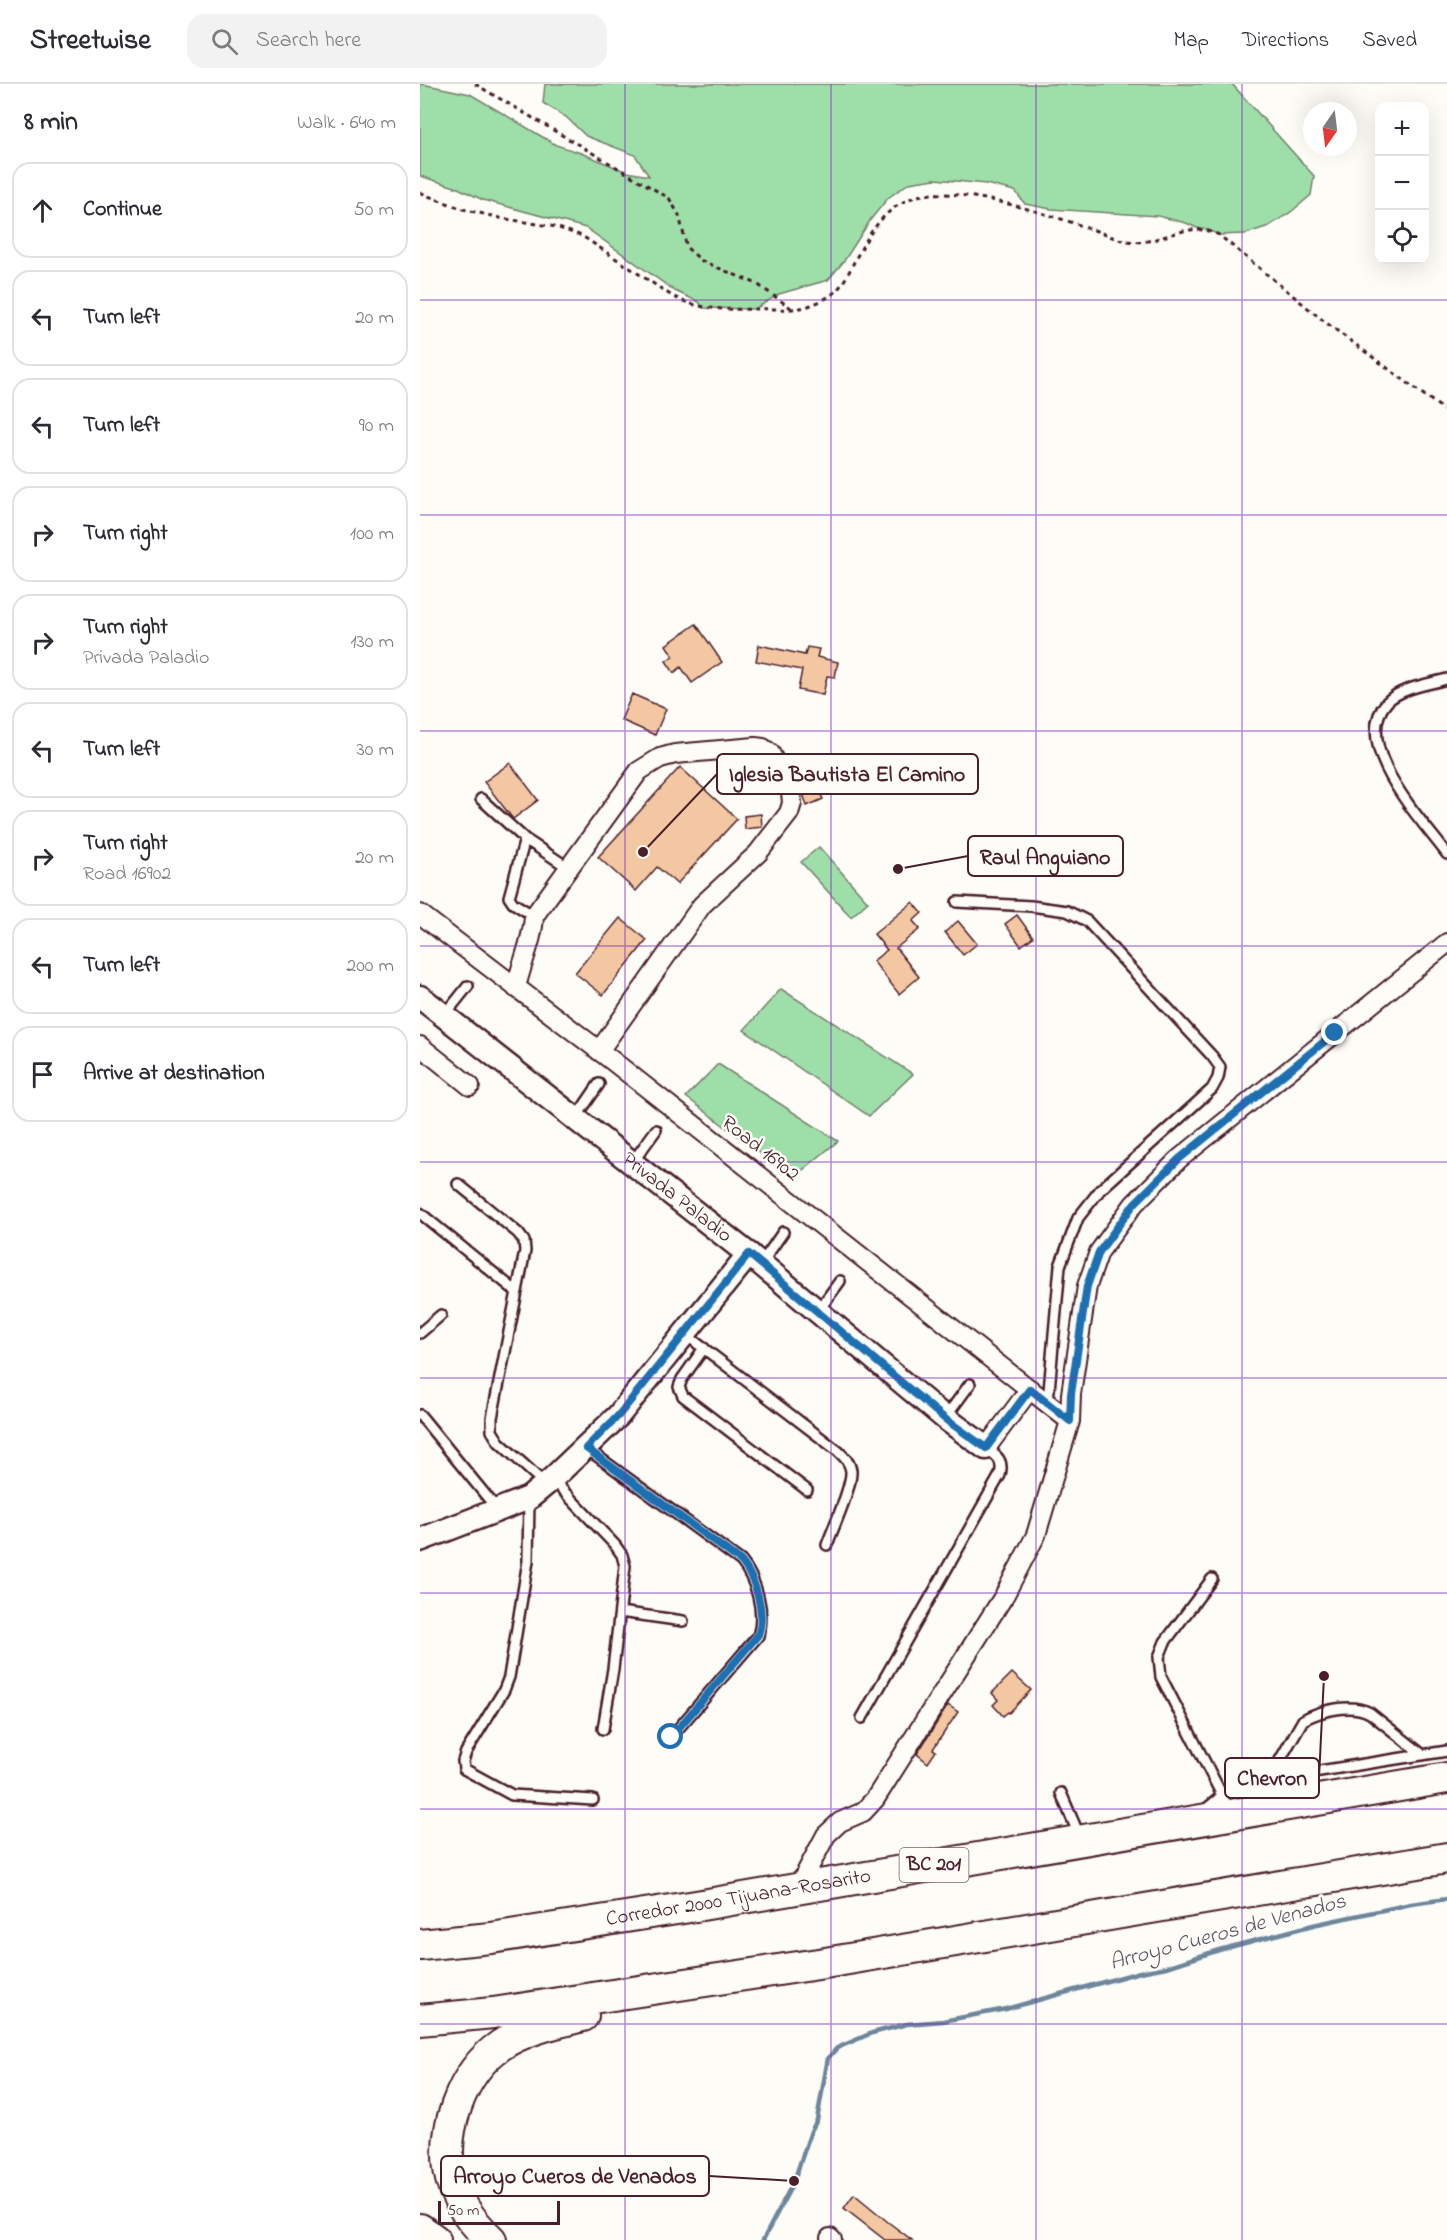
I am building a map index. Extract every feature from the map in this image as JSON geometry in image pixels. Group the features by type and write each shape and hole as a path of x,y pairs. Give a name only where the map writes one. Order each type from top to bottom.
{"highway":[{"name":"Corredor 2000 Tijuana-Rosarito","path":"420,1945 491,1938 1192,1821 1227,1805 1447,1778"},
{"path":"420,2020 493,2013 978,1938 1447,1857"},
{"path":"491,2240 472,2222 452,2182 448,2161 454,2115 461,2096 481,2063 501,2045 531,2030 710,1980"},
{"path":"420,2229 435,2240"}],"street":[{"path":"516,988 520,966 534,932 534,916 639,771 660,758 675,754 763,748 770,753 791,792 792,803 789,813 758,853 702,905 599,1051"},
{"name":"Road 16902","path":"420,914 599,1051 1070,1421"},
{"path":"798,1888 826,1835 840,1822 863,1812 875,1799 1004,1596 1036,1535 1070,1421 1071,1394 1087,1286 1099,1252 1134,1204 1156,1180 1206,1135 1447,943"},
{"name":"Privada Paladio","path":"420,997 755,1259 945,1419 986,1448"},
{"path":"420,1046 470,1086"},
{"path":"420,1540 498,1511 542,1487 618,1416 685,1334 755,1259"},
{"path":"986,1448 1030,1389"}],"lane":[{"path":"1447,678 1403,692 1388,701 1378,718 1376,743 1389,775 1447,854"},
{"path":"481,799 525,839 569,868"},
{"path":"525,839 509,897 513,903 534,916"},
{"path":"957,902 1031,906 1067,911 1088,921 1220,1067 1218,1078 1212,1089 1100,1190 1078,1218 1060,1266 1048,1402"},
{"path":"444,1016 468,986"},
{"path":"575,1119 599,1084"},
{"path":"632,1163 656,1130"},
{"path":"458,1184 518,1233 524,1241 525,1251 492,1418 492,1431 499,1442 542,1487 615,1545 622,1556 625,1572 603,1729"},
{"path":"420,1213 517,1292"},
{"path":"755,1259 783,1232"},
{"path":"818,1311 840,1281"},
{"path":"420,1333 441,1315"},
{"path":"685,1334 848,1461 851,1470 850,1481 827,1545"},
{"path":"704,1348 682,1379 679,1388 683,1396 807,1490"},
{"path":"945,1419 970,1384"},
{"path":"420,1415 498,1511"},
{"path":"586,1448 741,1561 753,1581 762,1623 758,1635 671,1737"},
{"path":"862,1718 1000,1475 1003,1466 999,1458 986,1448"},
{"path":"542,1487 509,1677 504,1690 466,1752 463,1761 464,1769 512,1795 593,1800"},
{"path":"1212,1579 1165,1642 1159,1657 1161,1677 1227,1805 1269,1779 1447,1751"},
{"path":"620,1612 683,1621"},
{"path":"1269,1779 1303,1720 1312,1715 1349,1708 1360,1708 1370,1713 1423,1755"},
{"path":"1061,1793 1082,1840"}],"path":[{"path":"475,84 669,198 679,216 687,248 702,261 757,284 792,309"},
{"path":"420,193 463,209 500,218 556,227 582,236 672,296 688,304 703,308 737,310 792,309 809,306 836,292 863,244 883,217 896,206 927,193 974,197 1060,219 1127,241 1146,242 1182,230 1208,230 1219,235 1324,322 1447,412"}],"green space":[{"path":"545,84 1232,84 1314,176 1311,195 1291,212 1269,226 1245,234 1219,235 1158,216 1051,209 1025,204 1015,191 986,184 935,179 909,183 888,198 828,280 779,294 755,309 703,308 699,302 675,291 586,228 483,200 458,188 420,176 420,85 470,94 556,145 627,172 649,176 635,155 586,136 566,117 543,103"},
{"path":"819,847 868,902 851,917 801,862"},
{"path":"781,989 913,1074 869,1116 744,1030"},
{"path":"718,1064 838,1141 793,1178 686,1097"}],"building":[{"path":"696,624 722,662 692,683 681,667 674,673 666,661 673,656 666,645"},
{"path":"759,645 805,655 807,647 819,649 817,657 838,662 835,677 827,676 823,695 798,690 802,670 756,661"},
{"path":"632,694 666,709 655,735 621,720"},
{"path":"510,763 538,800 513,819 484,782"},
{"path":"680,767 737,819 677,884 657,867 636,891 598,857"},
{"path":"809,767 823,799 807,806 794,774"},
{"path":"761,814 762,827 745,829 744,816"},
{"path":"913,902 922,913 913,921 920,929 896,948 919,977 899,994 873,961 887,950 874,934"},
{"path":"1017,915 1033,937 1021,946 1005,924"},
{"path":"620,918 647,940 603,995 575,973"},
{"path":"958,921 977,944 963,955 945,932"},
{"path":"1012,1673 1031,1690 1009,1713 1003,1716 993,1705 998,1700 992,1693"},
{"path":"948,1705 958,1712 933,1749 936,1751 928,1763 917,1754"},
{"path":"854,2194 912,2240 885,2240 844,2208"}],"waterway":[{"name":"Arroyo Cueros de Venados","path":"763,2240 794,2181 817,2120 828,2058 837,2048 872,2033 907,2024 943,2021 1006,2009 1140,1972 1167,1967 1219,1950 1313,1925 1411,1904 1447,1899"}],"place":[{"name":"Iglesia Bautista El Camino","path":"643,852"},
{"name":"Raul Anguiano","path":"898,869"},
{"name":"Chevron","path":"1324,1676"},
{"name":"Arroyo Cueros de Venados","path":"794,2181"}],"route":[{"path":"671,1737 758,1635 762,1623 753,1581 741,1561 586,1448 618,1416 749,1254 945,1419 986,1448 1030,1389 1070,1421 1071,1394 1087,1286 1099,1252 1134,1204 1156,1180 1206,1135 1335,1033"}]}
